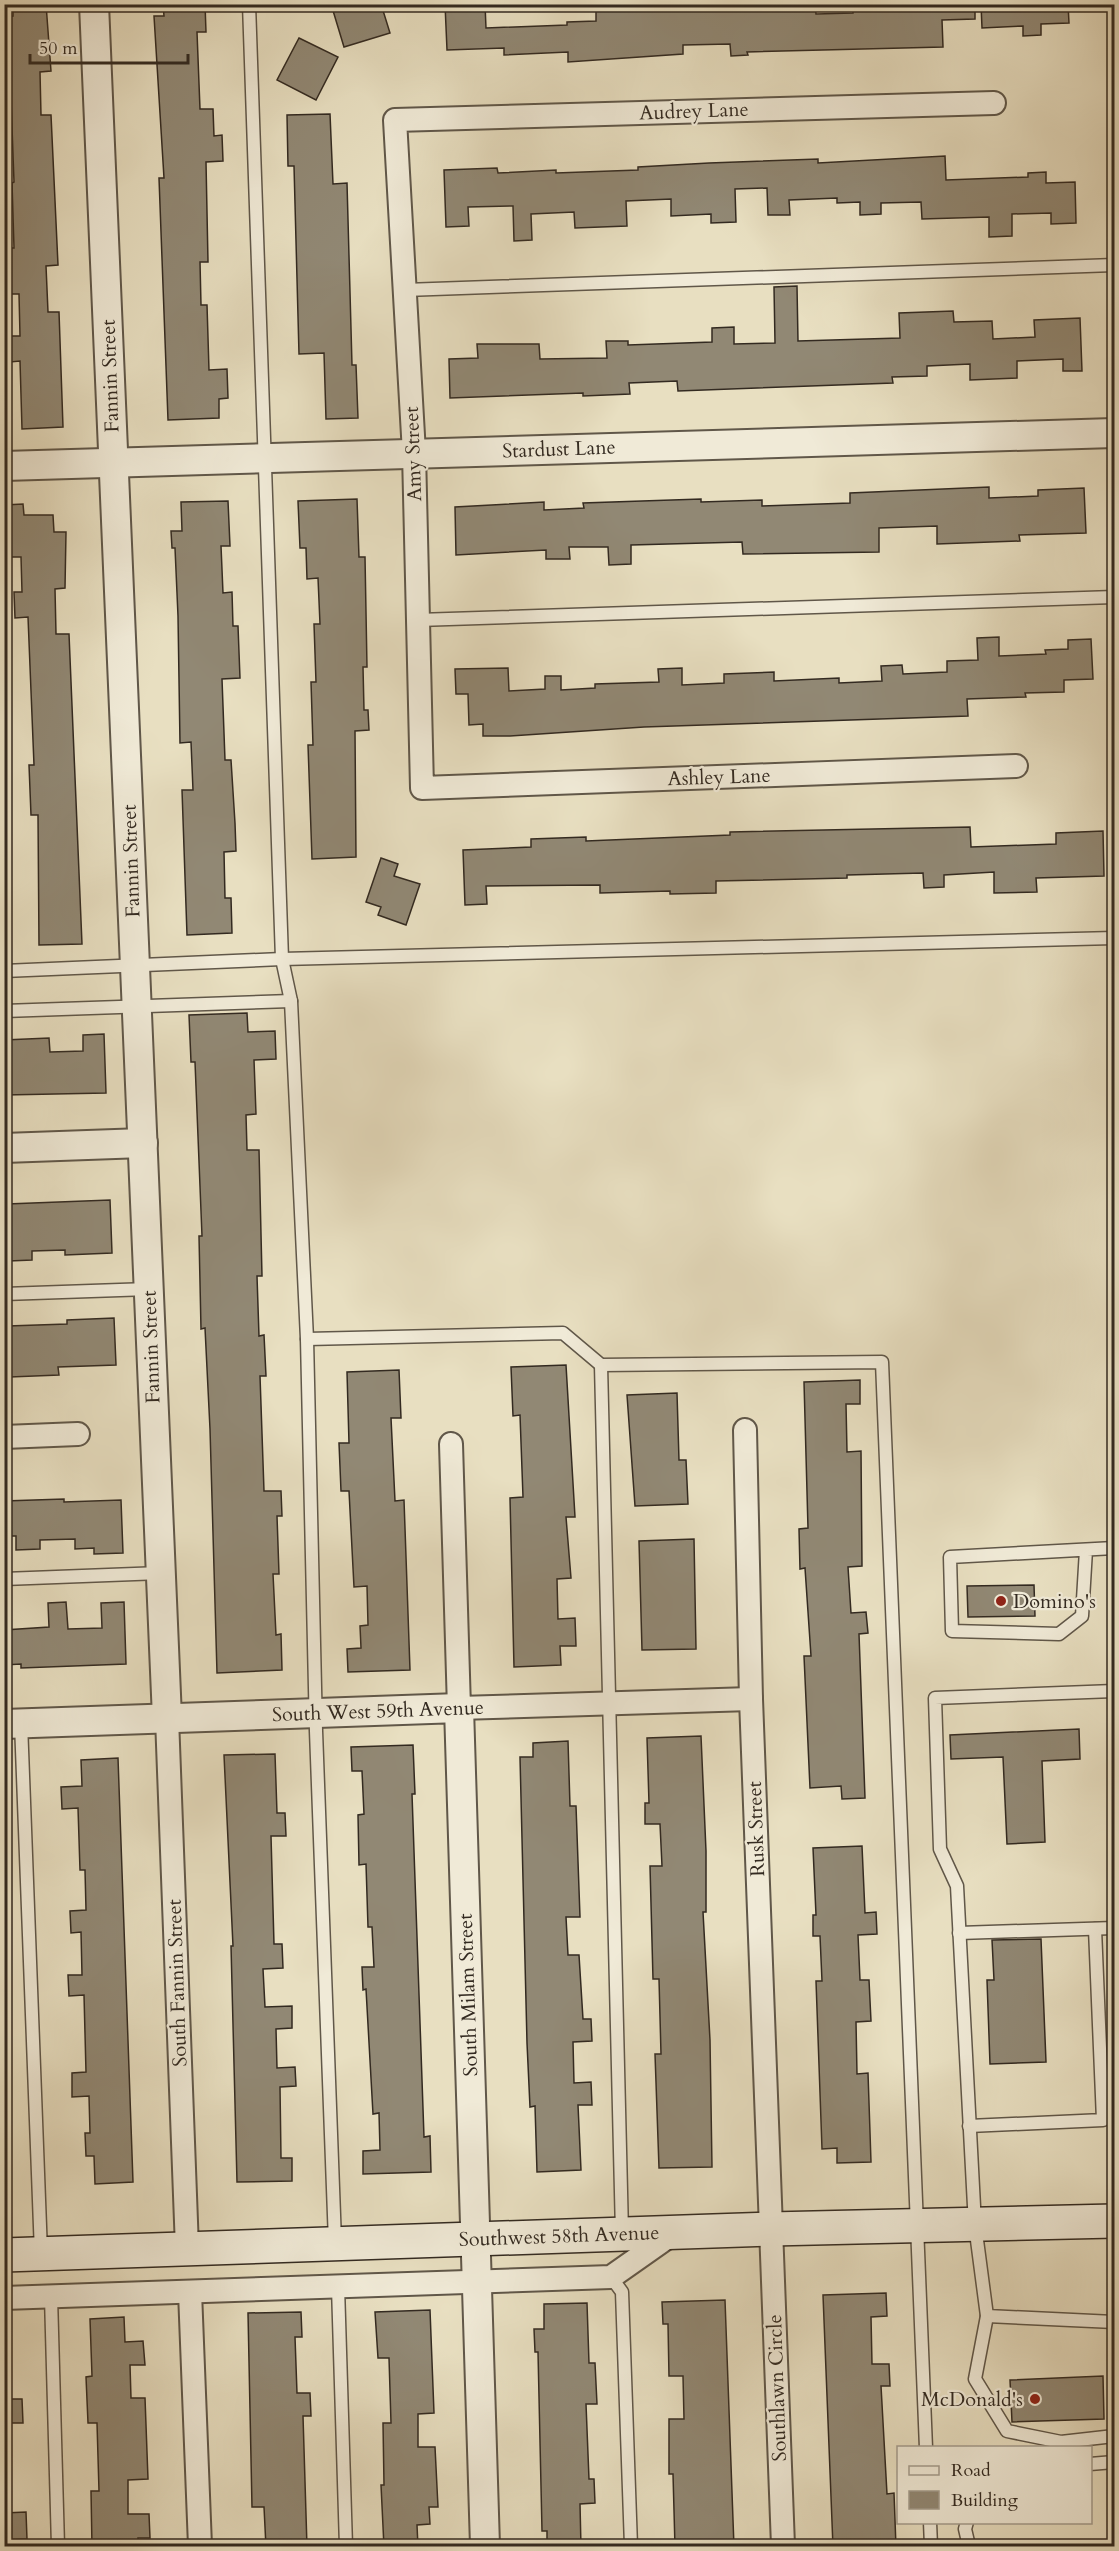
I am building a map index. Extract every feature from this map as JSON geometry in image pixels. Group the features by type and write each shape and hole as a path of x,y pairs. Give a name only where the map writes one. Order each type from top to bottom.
{"main road":[{"name":"Southwest 58th Avenue","path":"4,2254 771,2229 1114,2221"}],"street":[{"name":"Fannin Street","path":"94,4 167,1718"},
{"name":"Audrey Lane","path":"395,120 994,103"},
{"name":"Amy Street","path":"395,120 414,453 422,788"},
{"name":"Stardust Lane","path":"4,466 1114,433"},
{"name":"Ashley Lane","path":"422,788 1016,766"},
{"path":"4,1148 143,1143"},
{"name":"Rusk Street","path":"745,1430 751,1699 771,2229"},
{"path":"4,1437 78,1434"},
{"name":"South Milam Street","path":"451,1444 485,2547"},
{"name":"South West 59th Avenue","path":"13,1724 751,1699"},
{"name":"South Fannin Street","path":"167,1718 187,2248"},
{"name":"Southlawn Circle","path":"771,2229 783,2547"},
{"path":"4,2298 611,2277 675,2232"},
{"path":"190,2292 200,2547"}],"lane":[{"path":"249,4 282,959 291,1001 307,1339 315,1713 335,2243"},
{"path":"405,290 1114,265"},
{"path":"418,620 1114,597"},
{"path":"4,971 135,968 282,959 1114,938"},
{"path":"4,1011 291,1001"},
{"path":"4,1294 149,1289"},
{"path":"307,1339 563,1333 601,1365 882,1362 915,2226 926,2446"},
{"path":"601,1365 622,2234"},
{"path":"1086,1550 1082,1616 1059,1634 952,1631 950,1557 1114,1548"},
{"path":"4,1579 161,1573"},
{"path":"1114,1691 935,1698 940,1849 957,1886 975,2225 987,2316 975,2379 1007,2431 1061,2442 1114,2436"},
{"path":"13,1724 41,2253"},
{"path":"959,1933 1114,1928"},
{"path":"969,2126 1102,2120 1095,1929"},
{"path":"611,2277 622,2292 631,2547"},
{"path":"338,2287 346,2547"},
{"path":"51,2297 58,2547"},
{"path":"987,2316 1114,2322"},
{"path":"1092,2464 1114,2462"},
{"path":"930,2524 931,2547"},
{"path":"967,2524 965,2529 969,2547"}],"building":[{"path":"13,4 46,4 51,71 40,72 41,115 51,115 58,265 46,266 48,312 59,312 63,427 22,429 20,361 10,362 10,336 20,336 19,294 8,294 6,248 14,248 12,183 14,182 11,100 4,100 4,17 13,16"},
{"path":"163,4 205,4 206,32 197,32 200,109 213,109 214,136 222,135 223,161 206,162 208,262 200,262 201,305 207,305 209,370 227,369 228,398 219,399 219,418 168,420 159,178 164,178 154,16 164,16"},
{"path":"331,4 381,4 390,33 344,47"},
{"path":"445,4 485,4 486,28 567,25 567,22 596,21 596,6 619,5 619,10 660,9 660,4 815,4 816,14 853,13 853,4 876,4 876,9 919,7 918,4 975,4 975,19 942,20 943,47 747,52 748,55 731,56 730,44 683,45 683,54 568,62 568,52 504,55 504,48 447,50"},
{"path":"981,4 1068,4 1069,23 1041,24 1041,35 1023,36 1023,26 982,28"},
{"path":"299,38 338,57 316,100 277,80"},
{"path":"330,114 333,184 347,183 352,365 356,365 358,418 326,419 324,353 299,354 294,166 288,166 287,115"},
{"path":"945,156 946,180 1028,177 1028,173 1046,172 1046,183 1075,182 1076,223 1051,224 1051,213 1012,214 1012,236 989,237 989,217 922,219 921,202 881,203 881,214 860,215 860,202 837,203 837,198 789,200 790,215 768,215 767,188 735,189 736,222 711,223 711,214 671,216 671,199 626,201 627,226 575,228 574,212 531,214 532,240 514,241 513,206 468,207 469,226 446,227 444,170 497,168 498,173 556,170 556,173 638,170 638,167 709,163 818,159 818,163"},
{"path":"797,286 798,341 900,338 899,313 953,311 954,322 992,321 993,339 1035,337 1034,320 1080,318 1082,371 1063,371 1063,359 1017,361 1017,378 970,380 970,364 927,366 927,376 892,377 893,383 678,391 677,381 629,383 630,394 583,396 583,393 450,398 449,359 478,358 477,344 539,344 540,359 607,358 606,341 628,341 628,345 712,342 712,328 734,327 734,344 775,343 774,287"},
{"path":"989,487 989,498 1038,496 1038,490 1084,488 1086,533 1019,535 1020,541 937,544 937,526 879,528 879,552 743,554 742,542 631,545 631,564 609,565 608,547 569,547 570,559 546,559 546,550 456,555 455,507 544,502 544,510 584,508 583,503 701,499 701,502 762,500 762,506 850,503 850,493"},
{"path":"357,499 359,557 365,557 367,667 363,667 364,710 368,710 369,730 355,731 356,857 312,859 308,745 313,745 311,682 316,682 314,624 320,624 318,578 307,579 306,548 300,548 298,501"},
{"path":"228,501 230,546 221,546 223,593 232,592 233,626 238,626 240,678 222,679 225,760 231,760 235,823 236,851 224,852 225,898 231,898 232,933 187,935 182,790 193,790 191,742 180,743 178,616 175,548 172,548 171,531 182,531 181,502"},
{"path":"23,504 24,515 53,515 54,532 66,532 65,588 55,589 56,634 69,634 82,944 39,945 38,815 31,815 29,765 34,765 28,617 15,618 14,592 22,592 21,557 4,557 4,505"},
{"path":"999,637 999,656 1046,654 1045,650 1068,649 1068,640 1091,639 1093,679 1064,680 1064,692 1025,693 1026,697 967,699 968,716 644,727 510,736 483,736 483,724 469,725 468,694 456,694 455,669 508,668 509,691 545,689 545,676 561,676 561,690 595,688 595,684 659,682 658,669 682,668 682,685 724,683 724,674 774,672 774,681 839,678 839,683 882,681 881,666 902,665 903,674 947,672 947,661 978,660 977,638"},
{"path":"970,827 971,847 1056,844 1056,833 1103,831 1104,876 1036,878 1037,892 994,893 994,872 944,875 944,887 924,888 923,873 847,875 847,878 716,881 716,893 670,894 670,891 600,893 600,885 486,886 487,904 465,905 463,850 531,847 531,839 586,837 586,841 730,835 730,832"},
{"path":"381,858 398,864 394,876 420,884 406,925 378,915 381,907 366,902"},
{"path":"247,1013 248,1032 275,1031 276,1059 254,1060 256,1114 246,1115 247,1150 259,1150 262,1276 257,1276 259,1336 264,1335 266,1376 260,1376 264,1491 281,1491 282,1516 277,1516 279,1574 273,1574 276,1635 281,1634 282,1670 217,1673 210,1429 205,1328 201,1329 199,1236 202,1236 195,1062 191,1062 189,1015"},
{"path":"104,1034 106,1093 4,1095 4,1040 49,1038 50,1052 83,1051 83,1035"},
{"path":"110,1200 112,1253 65,1255 65,1250 32,1251 32,1260 9,1261 7,1204"},
{"path":"114,1318 116,1365 58,1367 59,1375 10,1377 8,1326 67,1324 67,1320"},
{"path":"566,1365 575,1517 566,1517 571,1578 557,1579 558,1619 575,1618 576,1646 560,1646 561,1665 514,1667 510,1498 523,1497 520,1415 513,1416 511,1367"},
{"path":"399,1370 401,1418 391,1418 395,1501 404,1500 410,1670 348,1672 347,1649 361,1648 360,1626 368,1625 367,1586 354,1587 349,1491 341,1491 339,1443 349,1443 347,1372"},
{"path":"860,1380 860,1404 846,1404 847,1452 861,1451 862,1566 848,1567 851,1613 866,1612 868,1633 859,1634 865,1798 842,1799 841,1786 810,1788 804,1656 811,1656 805,1568 800,1569 799,1529 808,1528 804,1382"},
{"path":"677,1393 679,1460 686,1460 688,1504 635,1506 627,1395"},
{"path":"64,1499 64,1502 121,1500 123,1553 94,1554 94,1548 75,1549 75,1539 40,1540 40,1549 16,1550 16,1536 4,1536 4,1501"},
{"path":"694,1539 696,1649 642,1650 639,1541"},
{"name":"Domino's","path":"1034,1585 1035,1616 968,1617 967,1586"},
{"path":"66,1602 68,1629 102,1628 101,1603 124,1602 126,1664 21,1668 21,1664 4,1665 4,1630 49,1627 48,1603"},
{"path":"1079,1729 1080,1759 1042,1761 1045,1842 1007,1844 1003,1757 951,1759 950,1735"},
{"path":"701,1736 706,1851 706,1912 703,1912 710,2040 712,2167 659,2168 655,2054 661,2054 659,1979 653,1979 650,1866 662,1866 660,1824 645,1824 645,1803 649,1803 647,1738"},
{"path":"568,1741 570,1806 576,1806 580,1917 566,1917 568,1955 579,1955 583,2019 591,2019 592,2041 573,2042 574,2083 591,2082 592,2105 578,2105 581,2170 537,2172 535,2106 530,2107 527,2043 520,1757 533,1757 533,1743"},
{"path":"413,1745 415,1794 412,1794 424,2137 430,2136 431,2172 363,2174 363,2151 380,2150 379,2113 373,2114 366,1989 363,1990 362,1967 374,1967 372,1927 368,1927 366,1864 359,1865 358,1815 364,1814 362,1771 352,1771 351,1747"},
{"path":"275,1754 277,1813 285,1813 286,1836 271,1836 274,1944 282,1944 283,1968 263,1969 265,2007 292,2006 292,2028 276,2029 277,2068 295,2067 296,2086 280,2087 281,2158 292,2158 292,2181 237,2182 231,1946 233,1946 224,1755"},
{"path":"118,1758 133,2182 95,2184 94,2156 86,2156 85,2133 90,2133 89,2096 72,2097 72,2073 86,2072 84,1995 69,1996 68,1975 82,1975 81,1932 71,1933 70,1911 86,1910 85,1870 80,1870 78,1808 62,1809 61,1787 82,1786 81,1760"},
{"path":"862,1846 865,1913 876,1912 877,1934 858,1935 860,1980 869,1980 871,2021 856,2022 857,2074 868,2073 871,2162 837,2163 837,2148 822,2149 816,1981 822,1981 820,1936 813,1936 813,1915 816,1915 813,1848"},
{"path":"1041,1939 1046,2062 990,2064 987,1980 994,1980 992,1940"},
{"path":"886,2293 887,2316 871,2317 872,2364 889,2364 890,2386 881,2386 887,2494 894,2493 896,2547 833,2547 823,2295"},
{"path":"725,2300 734,2547 675,2547 673,2474 669,2474 669,2419 684,2419 683,2376 669,2376 668,2324 663,2324 662,2302"},
{"path":"587,2303 589,2363 595,2363 597,2404 586,2404 589,2479 594,2479 595,2503 580,2504 581,2547 547,2547 547,2531 542,2531 538,2352 535,2352 534,2329 544,2329 544,2304"},
{"path":"430,2310 434,2413 418,2414 418,2447 435,2447 438,2507 429,2507 430,2524 417,2525 418,2547 384,2547 381,2485 384,2485 383,2423 391,2423 389,2358 378,2358 375,2312"},
{"path":"301,2312 302,2337 295,2337 297,2393 310,2393 311,2416 303,2416 307,2547 266,2547 264,2507 252,2507 248,2313"},
{"path":"124,2317 125,2342 143,2341 145,2365 130,2365 131,2398 145,2398 148,2479 128,2480 128,2514 149,2514 150,2538 138,2538 138,2547 92,2547 91,2491 99,2491 97,2423 88,2423 86,2377 92,2376 90,2319"},
{"path":"1103,2376 1104,2419 1012,2422 1010,2380"},
{"path":"4,2399 22,2399 23,2423 4,2423"},
{"path":"26,2512 27,2539 4,2540 4,2513"}],"place":[{"name":"Domino's","path":"1001,1601"},
{"name":"McDonald's","path":"1035,2399"}]}
